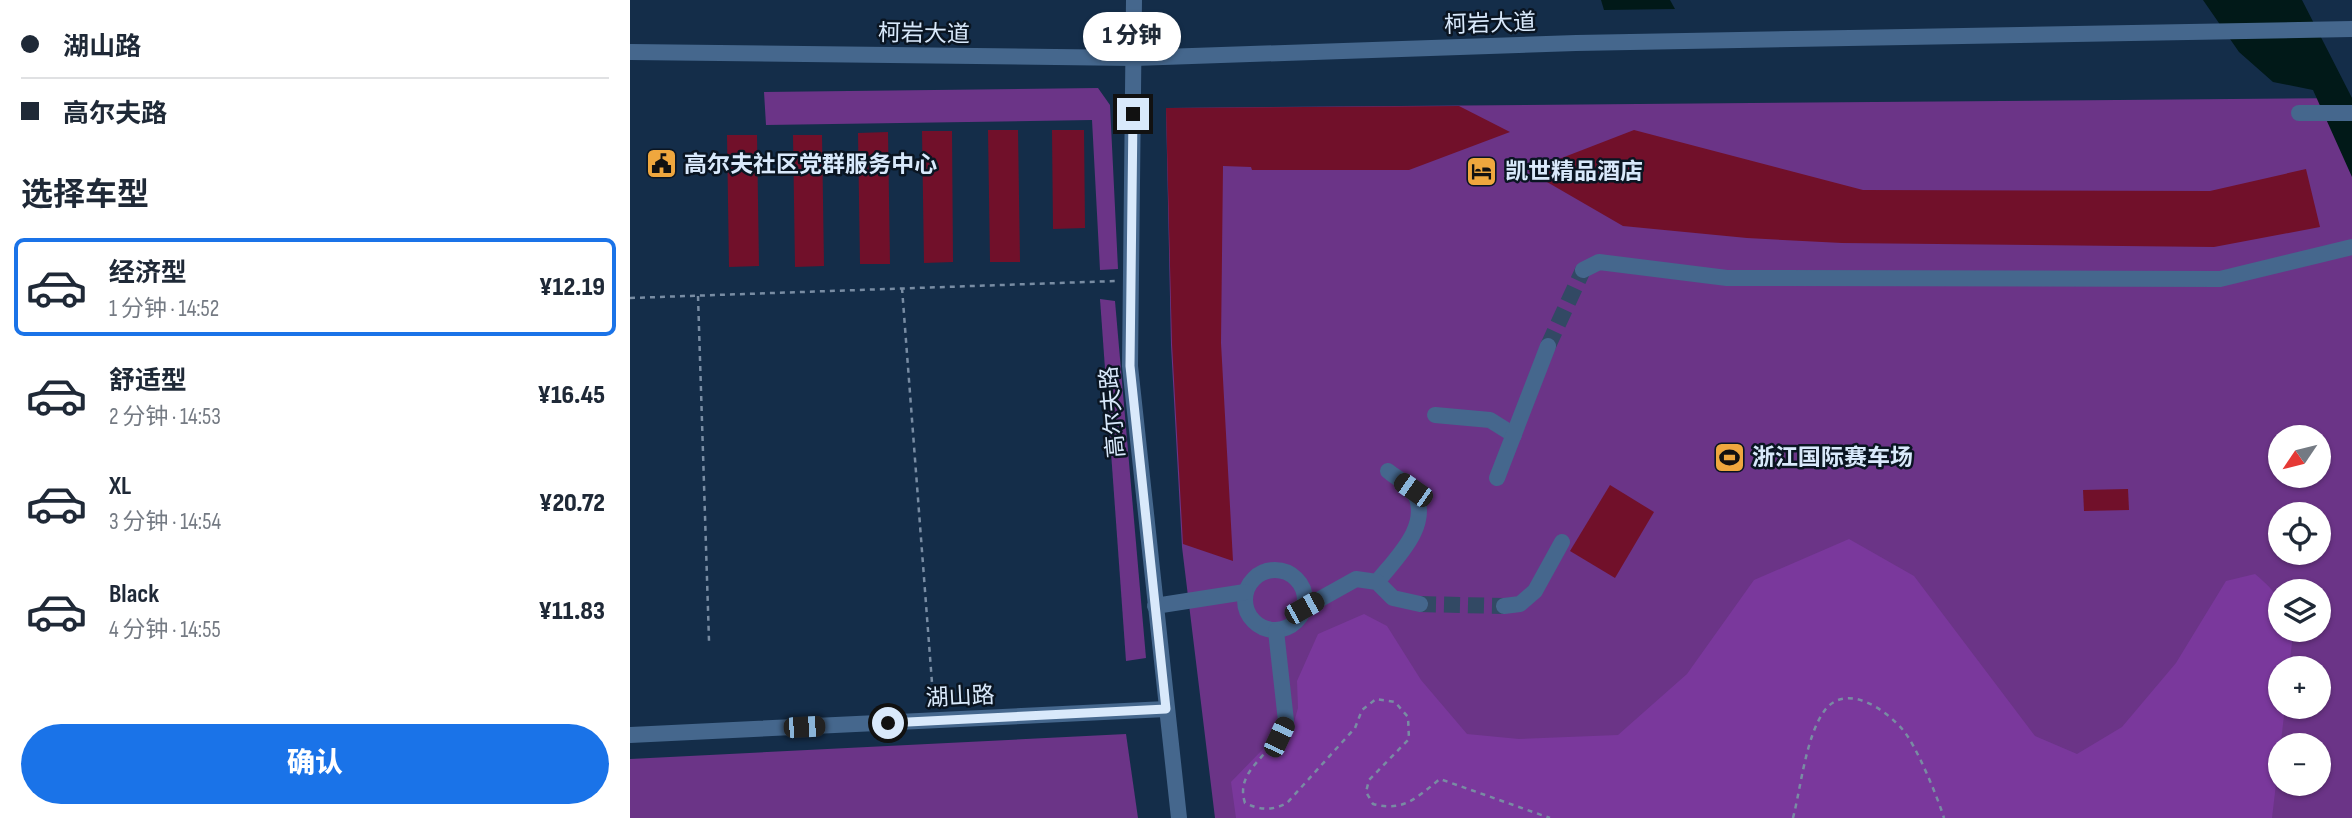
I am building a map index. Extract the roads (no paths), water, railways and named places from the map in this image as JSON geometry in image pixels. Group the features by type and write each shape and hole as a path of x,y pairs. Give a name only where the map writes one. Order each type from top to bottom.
{"street":[{"name":"高尔夫路","path":"1134,0 1130,366 1179,818"},
{"name":"柯岩大道","path":"630,52 1134,58 1576,43 2348,29"},
{"path":"2299,113 2352,113"},
{"path":"1583,270 1599,262 1727,278 2220,279 2352,247"},
{"path":"1497,478 1548,346"},
{"path":"1436,415 1490,420 1514,435"},
{"path":"1377,582 1415,532 1421,514 1413,490 1388,471"},
{"path":"1504,606 1520,604 1535,591 1562,542"},
{"path":"1304,608 1303,590 1292,575 1273,569 1256,576 1245,592 1246,611 1258,625 1276,631 1294,624 1304,608 1356,579 1377,582 1393,598 1420,604"},
{"path":"1155,606 1245,592"},
{"path":"1276,631 1286,721 1279,737"},
{"name":"湖山路","path":"630,735 1166,709"}],"tunnel":[{"path":"1548,346 1583,270"},
{"path":"1420,604 1504,606"}],"place":[{"name":"高尔夫社区党群服务中心","path":"661,164"},
{"name":"凯世精品酒店","path":"1482,171"},
{"name":"浙江国际赛车场","path":"1729,457"}]}
